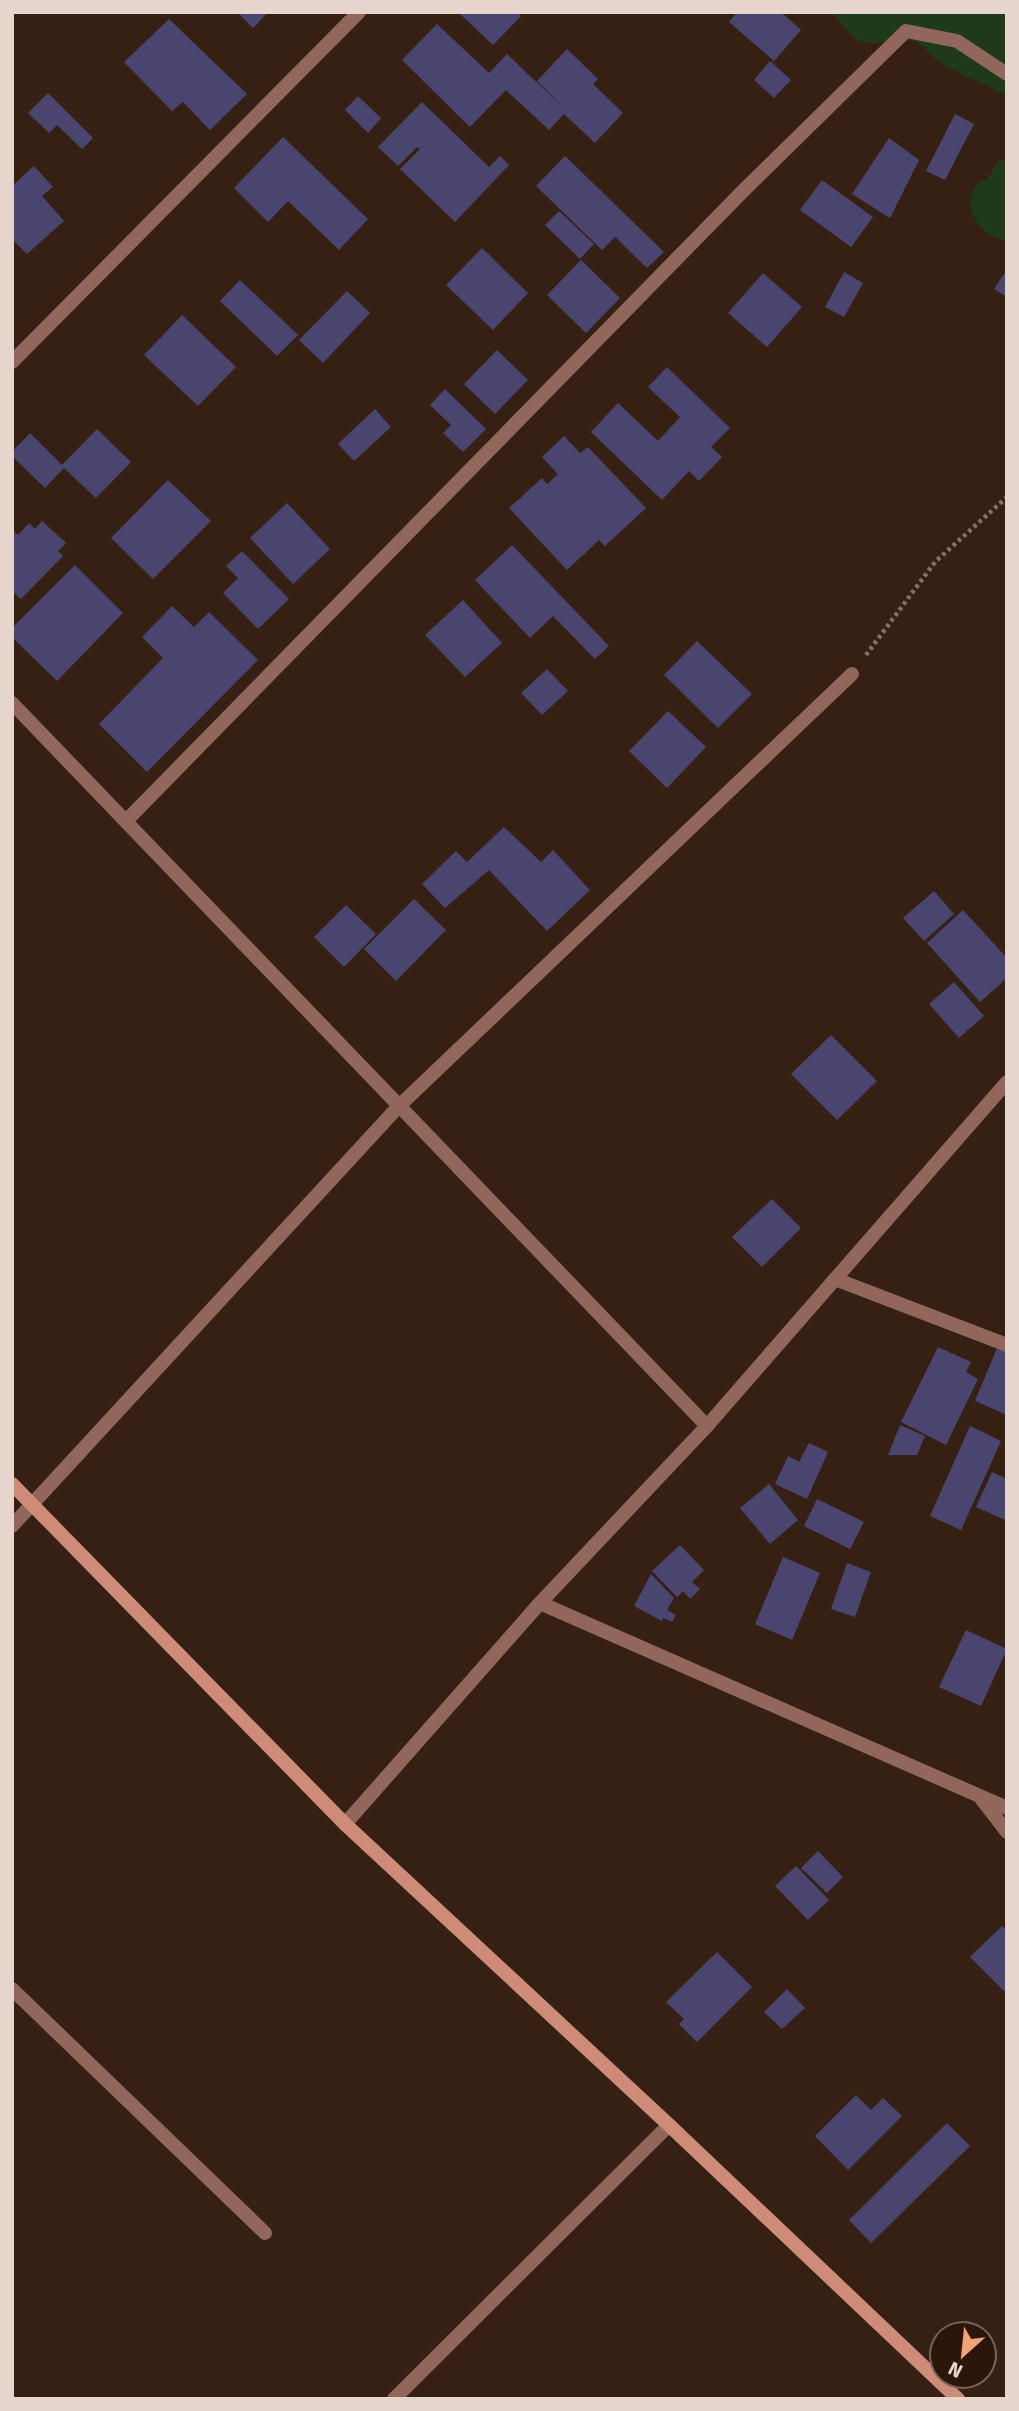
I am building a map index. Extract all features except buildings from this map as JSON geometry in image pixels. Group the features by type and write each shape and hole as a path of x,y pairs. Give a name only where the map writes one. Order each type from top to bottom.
{"street":[{"path":"12,362 359,12"},
{"path":"127,820 743,191 905,31 957,41 1007,74"},
{"path":"12,1527 398,1107 852,674"},
{"path":"12,704 127,820 398,1107 707,1426"},
{"path":"345,1824 540,1603 707,1426 1007,1082"},
{"path":"835,1279 1007,1345"},
{"path":"12,1484 345,1824 669,2125 958,2399"},
{"path":"540,1603 1007,1808"},
{"path":"979,1797 1007,1832"},
{"path":"12,1989 265,2234"},
{"path":"394,2399 669,2125"}],"path":[{"path":"852,674 935,562 1007,497"}],"green space":[{"path":"833,12 1007,12 1007,96 938,62 917,41 861,41 844,27"},
{"path":"999,160 1007,161 1007,240 994,237 982,228 973,216 970,202 975,185 987,179"}]}
